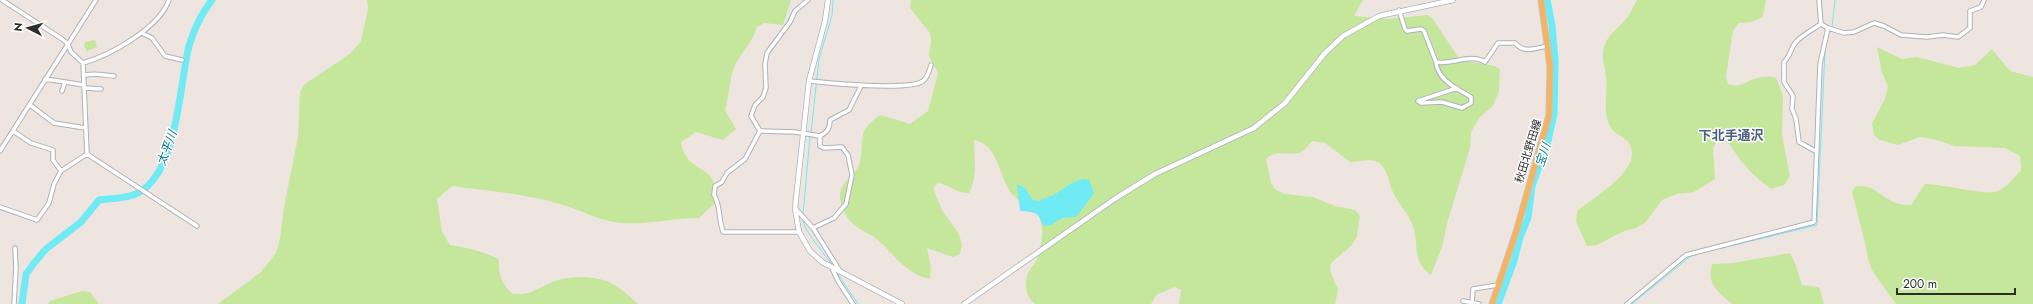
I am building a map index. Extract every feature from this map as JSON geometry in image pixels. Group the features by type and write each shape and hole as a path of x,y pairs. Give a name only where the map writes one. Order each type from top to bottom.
{"main road":[{"name":"秋田北野田線","path":"1492,304 1546,128 1550,107 1550,66 1541,0"}],"street":[{"path":"2,0 68,44 71,52 83,63 85,75 86,154"},
{"path":"0,150 96,0"},
{"path":"83,63 104,55 142,33 166,8 169,0"},
{"path":"760,131 751,116 755,105 763,97 766,88 765,64 767,53 790,22 795,11 808,0"},
{"path":"828,0 825,21 809,81 805,133 795,208 798,232 804,243 816,257 832,268 902,304"},
{"path":"964,304 1116,198 1155,174 1254,128 1285,103 1325,53 1343,36 1379,16 1399,10 1453,0"},
{"path":"1819,0 1821,24"},
{"path":"1821,24 1828,28 1844,32 1854,32 1874,23 1884,26 1901,35 1927,37 1943,35 1958,36 1970,28 1970,11 1981,7 1984,0"},
{"path":"1399,10 1407,31 1421,29 1424,32 1436,62 1437,70 1442,78 1471,97 1471,103 1467,107 1455,107 1442,102 1421,103 1418,101 1457,88"},
{"path":"1817,152 1799,142 1796,119 1792,109 1793,96 1784,82 1783,70 1784,62 1787,60 1794,44 1801,36 1821,24"},
{"path":"1627,304 1686,255 1814,222 1820,64 1828,28"},
{"path":"142,33 152,38 165,56 182,60"},
{"path":"1436,62 1454,63 1472,58 1477,58 1485,62 1498,43 1515,43 1519,48 1526,50 1548,46"},
{"path":"809,81 861,86 913,84 922,82 928,75 931,65"},
{"path":"85,75 100,73 114,76"},
{"path":"46,79 101,89"},
{"path":"62,91 65,82"},
{"path":"760,131 805,133 820,136 826,133 830,126 830,120 849,110 861,86"},
{"path":"30,104 54,124 85,128"},
{"path":"12,131 31,143 53,150 53,160 61,170"},
{"path":"760,131 745,159 726,173 722,182 715,186 714,196 719,202 718,215 723,232 798,232"},
{"path":"813,228 834,218 846,204 852,175 848,154 842,147 824,148 820,146 820,136"},
{"path":"0,207 37,220 49,203 54,184 61,170 86,154"},
{"path":"86,154 197,226"},
{"path":"795,208 813,228 840,272"},
{"path":"14,304 16,268 15,248"},
{"path":"832,268 838,281 853,304"},
{"path":"1473,303 1473,289 1498,285"},
{"path":"1463,301 1479,304"}],"green space":[{"path":"367,0 791,0 783,25 764,23 757,27 752,39 733,70 725,110 736,129 723,140 696,132 681,142 683,151 691,162 706,172 714,183 715,203 699,218 640,223 613,222 568,206 534,198 452,186 437,199 442,232 450,245 475,250 499,259 501,278 513,294 528,293 565,278 589,277 611,283 622,290 638,304 218,304 261,272 276,253 280,239 284,207 298,137 300,92 305,84 351,53 361,41 368,9"},
{"path":"911,0 1363,0 1354,16 1386,19 1428,15 1433,19 1460,60 1495,66 1500,69 1499,91 1493,106 1479,118 1471,132 1470,148 1448,220 1442,247 1431,275 1421,265 1417,253 1413,226 1392,190 1384,168 1378,162 1371,160 1350,162 1325,143 1313,141 1305,150 1301,152 1295,154 1278,153 1266,159 1271,183 1276,190 1285,194 1313,197 1335,206 1355,210 1360,216 1357,236 1352,245 1331,263 1330,270 1338,290 1335,304 1179,304 1181,290 1175,287 1156,295 1151,304 1035,304 1027,292 1026,282 1028,273 1036,262 1040,249 1042,236 1041,221 1039,216 1031,208 1013,195 1004,180 994,155 983,143 974,140 975,174 969,193 961,192 938,183 933,188 942,210 959,234 962,245 960,254 953,257 927,248 931,267 930,279 915,274 908,269 877,239 852,223 843,208 840,192 842,187 858,167 864,131 867,126 880,115 910,124 928,111 938,73 929,56 931,41 930,33 910,8"},
{"path":"1637,0 1766,0 1763,17 1751,22 1739,23 1733,31 1726,76 1728,84 1737,86 1761,77 1766,76 1776,78 1783,96 1782,135 1790,176 1784,185 1771,189 1749,170 1722,138 1717,140 1713,149 1715,179 1694,192 1677,194 1662,200 1645,223 1636,228 1622,232 1597,245 1587,246 1576,222 1577,211 1616,181 1630,162 1632,152 1628,142 1614,132 1606,115 1606,77 1603,55 1607,39 1628,16"},
{"path":"95,40 97,47 87,51 84,46 85,42"},
{"path":"1877,47 1902,59 1917,57 1959,68 1975,65 1992,49 2010,71 2033,77 2033,304 1896,304 1873,272 1868,259 1852,192 1856,186 1872,189 1898,204 1911,205 1925,184 1992,192 1998,191 2005,187 2021,170 2020,156 2005,148 1955,146 1933,139 1920,137 1898,145 1880,140 1874,135 1872,123 1885,99 1888,86 1882,73"},
{"path":"1790,253 1802,285 1819,287 1824,304 1732,304 1714,287 1712,283 1712,264 1733,263"},
{"path":"82,291 90,292 99,304 48,304 50,301"}],"water":[{"path":"1083,179 1089,180 1094,192 1076,217 1062,218 1051,225 1043,226 1039,217 1035,213 1020,211 1017,184 1025,188 1033,200 1040,201 1076,181"}],"waterway":[{"name":"太平川","path":"22,304 26,274 46,249 81,222 99,200 124,197 138,193 151,182 161,167 169,148 175,127 189,46 198,22 212,0"},
{"path":"811,133 819,59 832,16 833,0"},
{"name":"宝川","path":"1498,304 1514,261 1520,237 1528,218 1532,186 1547,145 1554,114 1555,60 1552,25 1547,0"},
{"path":"1832,27 1835,0"},
{"path":"1828,36 1830,30"},
{"path":"1722,248 1817,225 1825,51"},
{"path":"803,215 810,136"},
{"path":"803,220 806,229 832,265"},
{"path":"1632,304 1692,255"},
{"path":"837,273 858,304"}],"district":[{"name":"下北手通沢","path":"1731,135"}]}
